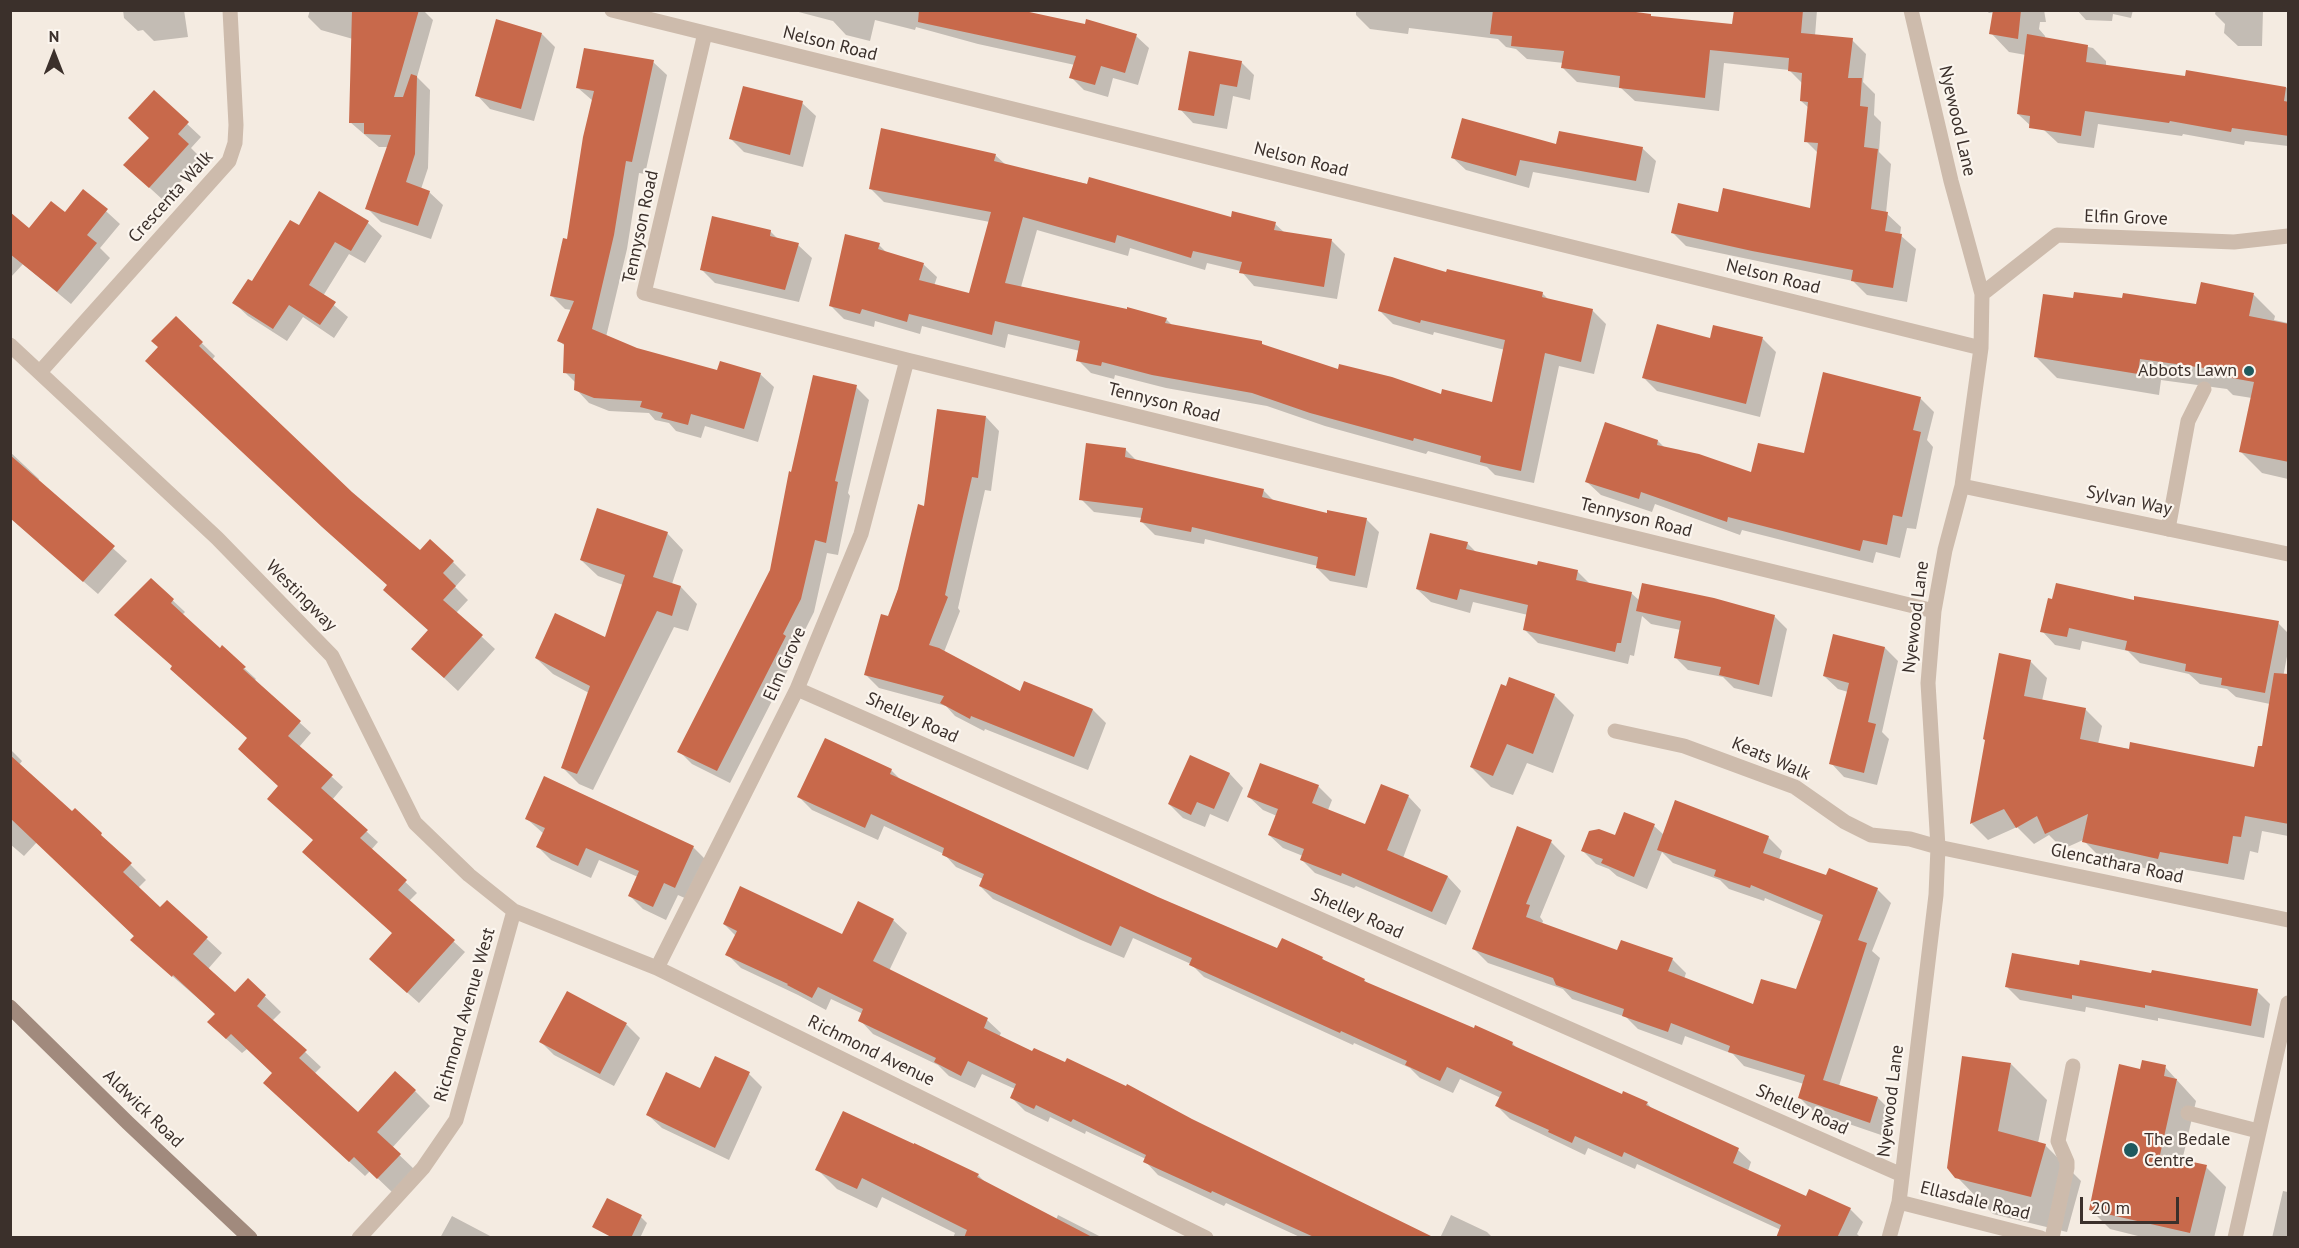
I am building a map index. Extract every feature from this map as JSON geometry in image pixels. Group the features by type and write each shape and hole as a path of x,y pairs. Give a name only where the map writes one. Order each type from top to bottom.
{"main road":[{"name":"Aldwick Road","path":"10,1007 250,1238"}],"street":[{"name":"Crescenta Walk","path":"40,372 230,161 235,143 236,124 230,10"},
{"name":"Nelson Road","path":"612,10 1981,348"},
{"name":"Nyewood Lane","path":"1889,1238 1899,1202 1936,895 1938,847 1928,683 1934,611 1945,550 1962,486 1981,348 1982,294 1951,181 1911,10"},
{"name":"Tennyson Road","path":"705,33 644,293 907,360 1934,611"},
{"name":"Elfin Grove","path":"1982,294 2057,235 2234,242 2289,236"},
{"name":"Westingway","path":"10,345 217,538 332,656 415,823 469,875 514,911"},
{"name":"Elm Grove","path":"657,968 797,689 861,534 907,360"},
{"path":"2168,529 2188,421 2204,389"},
{"name":"Sylvan Way","path":"1962,486 2289,554"},
{"name":"Shelley Road","path":"797,689 1902,1175"},
{"name":"Keats Walk","path":"1615,731 1684,746 1795,787 1845,822 1871,835 1911,838 1938,847"},
{"name":"Glencathara Road","path":"1938,847 2289,920"},
{"name":"Richmond Avenue","path":"514,911 657,968 1206,1238"},
{"name":"Richmond Avenue West","path":"359,1238 423,1168 456,1120 514,911"},
{"path":"2235,1238 2289,1003"},
{"path":"2052,1238 2067,1161 2058,1141 2073,1066"},
{"path":"2188,1113 2258,1131"},
{"name":"Ellasdale Road","path":"1899,1202 2041,1238"}],"building":[{"path":"352,10 419,10 394,97 403,97 411,74 417,76 415,154 406,182 430,191 418,226 365,209 391,135 364,134 364,123 349,123"},
{"path":"919,10 1020,10 1085,24 1086,19 1137,34 1125,73 1101,66 1095,85 1069,78 1076,56 918,22"},
{"path":"1493,10 1621,10 1651,14 1651,16 1732,24 1734,10 1803,10 1801,33 1853,38 1848,78 1862,78 1860,106 1868,107 1864,147 1878,149 1871,209 1888,212 1885,231 1902,234 1893,288 1851,281 1853,270 1671,233 1678,203 1718,212 1723,188 1810,208 1818,143 1804,142 1808,102 1800,101 1802,73 1788,71 1789,58 1710,50 1705,98 1619,88 1620,76 1561,68 1564,51 1511,46 1512,36 1490,34"},
{"path":"1993,10 2021,10 2018,39 1989,34"},
{"path":"496,19 542,33 521,109 475,96"},
{"path":"2027,34 2088,45 2086,62 2185,76 2186,70 2286,87 2284,101 2289,102 2289,136 2232,128 2231,132 2170,121 2169,123 2085,111 2081,136 2029,128 2030,116 2017,114"},
{"path":"584,48 654,60 632,162 626,161 614,235 592,329 637,348 717,370 720,361 761,373 744,429 691,414 688,425 661,418 663,413 640,407 642,401 594,398 574,390 575,374 563,373 564,344 557,341 574,301 550,296 563,238 567,239 583,137 594,91 576,88"},
{"path":"1189,51 1242,61 1237,87 1220,84 1214,116 1178,110"},
{"path":"743,86 803,101 790,155 729,139"},
{"path":"154,90 189,122 178,134 189,144 149,188 123,165 149,138 128,118"},
{"path":"1462,118 1556,144 1559,131 1643,147 1636,181 1520,160 1516,176 1451,158"},
{"path":"881,128 996,154 994,161 1087,184 1089,177 1231,217 1232,211 1276,222 1274,230 1332,239 1324,287 1239,273 1242,262 1193,251 1191,258 1117,235 1115,243 1023,217 1005,283 1127,309 1127,307 1167,318 1165,323 1262,341 1262,344 1338,369 1339,364 1392,377 1441,394 1442,389 1492,402 1505,340 1421,320 1420,323 1378,311 1394,257 1446,272 1447,269 1543,292 1542,297 1593,309 1581,362 1545,353 1521,471 1480,462 1481,456 1414,438 1413,441 1310,413 1252,393 1152,375 1102,362 1101,366 1076,361 1080,341 995,321 992,335 909,314 907,322 862,309 860,314 829,306 845,234 880,243 878,249 924,263 919,280 969,293 991,212 869,189"},
{"path":"83,189 108,209 87,235 97,243 57,292 10,254 10,212 29,228 51,201 65,212"},
{"path":"319,191 369,221 351,251 335,242 309,285 336,302 320,325 289,305 273,329 232,303 248,279 252,281 290,220 299,225"},
{"path":"712,216 771,230 770,236 799,243 785,290 700,270"},
{"path":"2201,282 2254,293 2249,316 2289,324 2289,462 2239,452 2254,382 2210,374 2211,369 2140,359 2138,374 2034,357 2043,294 2073,298 2074,292 2122,298 2123,293 2196,304"},
{"path":"176,316 203,342 199,346 352,492 420,550 430,539 454,561 443,573 456,586 443,600 483,635 444,678 411,649 428,630 383,590 387,585 145,361 158,347 151,341"},
{"path":"1657,324 1710,338 1713,325 1763,337 1746,404 1642,378"},
{"path":"1823,372 1921,397 1913,430 1921,432 1902,517 1893,515 1887,545 1863,540 1860,551 1728,517 1727,522 1641,492 1639,499 1585,482 1605,422 1658,440 1657,445 1699,454 1751,472 1758,443 1804,453"},
{"path":"813,375 857,385 835,481 838,482 826,543 815,540 801,599 783,634 786,636 717,771 677,752 770,570 789,471 791,472"},
{"path":"937,409 986,416 978,478 972,477 945,595 948,597 929,645 939,648 1020,691 1024,681 1093,709 1074,757 971,716 970,719 940,703 944,696 864,675 881,614 888,616 898,589 918,504 924,506"},
{"path":"1086,443 1126,448 1125,457 1264,489 1262,497 1327,513 1327,510 1367,518 1355,576 1316,568 1318,557 1192,527 1191,532 1140,522 1143,508 1079,500"},
{"path":"10,455 115,546 83,582 10,518"},
{"path":"597,508 668,532 653,577 681,586 672,616 657,611 577,774 561,768 590,686 535,658 555,613 605,637 625,575 580,560"},
{"path":"1430,533 1468,542 1466,549 1537,565 1538,561 1578,570 1576,580 1632,592 1621,643 1617,643 1615,652 1523,630 1528,605 1460,589 1457,600 1416,589"},
{"path":"151,578 174,599 171,603 220,648 222,645 246,667 243,669 301,721 288,736 333,775 321,788 368,830 360,838 407,880 398,890 455,940 407,993 369,959 392,933 302,852 313,840 267,799 278,786 238,749 247,738 170,669 172,666 114,615"},
{"path":"1642,583 1714,598 1775,615 1759,685 1719,675 1721,667 1674,658 1681,621 1636,611"},
{"path":"2056,583 2134,600 2134,596 2279,621 2265,693 2221,685 2222,678 2185,671 2186,664 2125,650 2127,641 2069,628 2067,637 2040,632 2048,598 2052,599"},
{"path":"1833,634 1885,647 1868,722 1876,724 1864,773 1829,764 1849,683 1823,676"},
{"path":"1999,653 2031,660 2024,696 2086,708 2080,739 2129,749 2130,742 2254,767 2258,746 2262,746 2274,673 2289,674 2289,824 2245,816 2241,837 2233,836 2228,864 2160,852 2158,859 2082,842 2088,814 2045,834 2037,816 2016,828 2004,809 1970,824"},
{"path":"1509,677 1555,694 1533,754 1507,744 1493,776 1470,767 1501,684 1506,686"},
{"path":"825,738 892,769 890,774 1158,897 1277,948 1282,938 1365,979 1364,981 1474,1028 1475,1025 1513,1042 1512,1045 1622,1094 1623,1091 1648,1102 1646,1105 1739,1148 1733,1163 1806,1196 1809,1189 1851,1208 1837,1238 1776,1238 1781,1225 1624,1152 1622,1157 1575,1136 1572,1143 1548,1132 1549,1130 1495,1106 1502,1092 1447,1067 1440,1081 1405,1065 1407,1061 1189,965 1192,958 1120,926 1111,946 979,886 984,874 942,855 944,848 871,814 865,828 797,797"},
{"path":"10,755 72,811 75,808 132,863 123,872 160,907 167,900 208,937 193,954 235,992 248,978 266,995 257,1006 307,1050 299,1058 358,1112 395,1071 416,1090 377,1132 401,1154 377,1179 354,1157 349,1162 263,1083 272,1073 231,1034 226,1039 207,1022 215,1014 173,975 172,977 130,940 134,936 10,818"},
{"path":"1190,755 1230,773 1214,809 1197,802 1191,815 1168,804"},
{"path":"1260,763 1319,785 1312,803 1365,824 1381,784 1409,795 1387,850 1448,876 1432,912 1342,873 1341,876 1300,860 1304,849 1268,835 1278,809 1247,797"},
{"path":"544,776 694,846 675,888 664,883 653,907 628,896 639,871 586,848 578,866 536,847 545,828 525,819"},
{"path":"1675,800 1769,836 1763,853 1826,875 1829,868 1878,888 1858,940 1867,943 1823,1080 1878,1097 1870,1123 1798,1098 1805,1075 1728,1052 1730,1046 1671,1023 1668,1032 1622,1016 1624,1009 1556,985 1553,978 1472,949 1517,826 1552,840 1526,904 1530,905 1526,917 1617,950 1621,940 1673,958 1668,971 1753,1004 1761,979 1796,989 1823,915 1751,885 1750,888 1714,876 1716,870 1657,850"},
{"path":"1624,812 1655,824 1634,877 1601,863 1603,859 1581,851 1589,831 1599,829 1615,835"},
{"path":"740,886 842,934 858,901 894,919 873,961 988,1018 984,1028 1032,1051 1034,1048 1065,1062 1067,1058 1126,1086 1127,1084 1192,1119 1435,1238 1316,1238 1143,1162 1146,1155 1073,1119 1071,1122 1036,1105 1034,1109 1010,1098 1016,1084 968,1061 961,1076 934,1062 936,1058 858,1021 863,1009 818,987 812,998 788,984 725,955 737,931 723,924"},
{"path":"2012,953 2079,965 2080,960 2151,973 2152,970 2258,989 2251,1026 2145,1005 2145,1008 2072,995 2072,999 2005,987"},
{"path":"567,991 627,1023 600,1074 539,1042"},
{"path":"715,1056 750,1072 715,1148 646,1115 666,1072 700,1088"},
{"path":"1962,1056 2011,1063 1998,1131 2046,1144 2031,1197 1955,1178 1947,1168"},
{"name":"The Bedale Centre","path":"2142,1060 2166,1065 2164,1076 2177,1079 2160,1155 2207,1165 2190,1233 2089,1210 2119,1064 2140,1069"},
{"path":"843,1111 979,1174 977,1177 1094,1238 964,1238 967,1230 862,1178 857,1189 815,1170"},
{"path":"607,1198 642,1215 631,1238 613,1238 592,1227"}],"place":[{"name":"Abbots Lawn","path":"2249,371"},
{"name":"The Bedale Centre","path":"2131,1150"}]}
